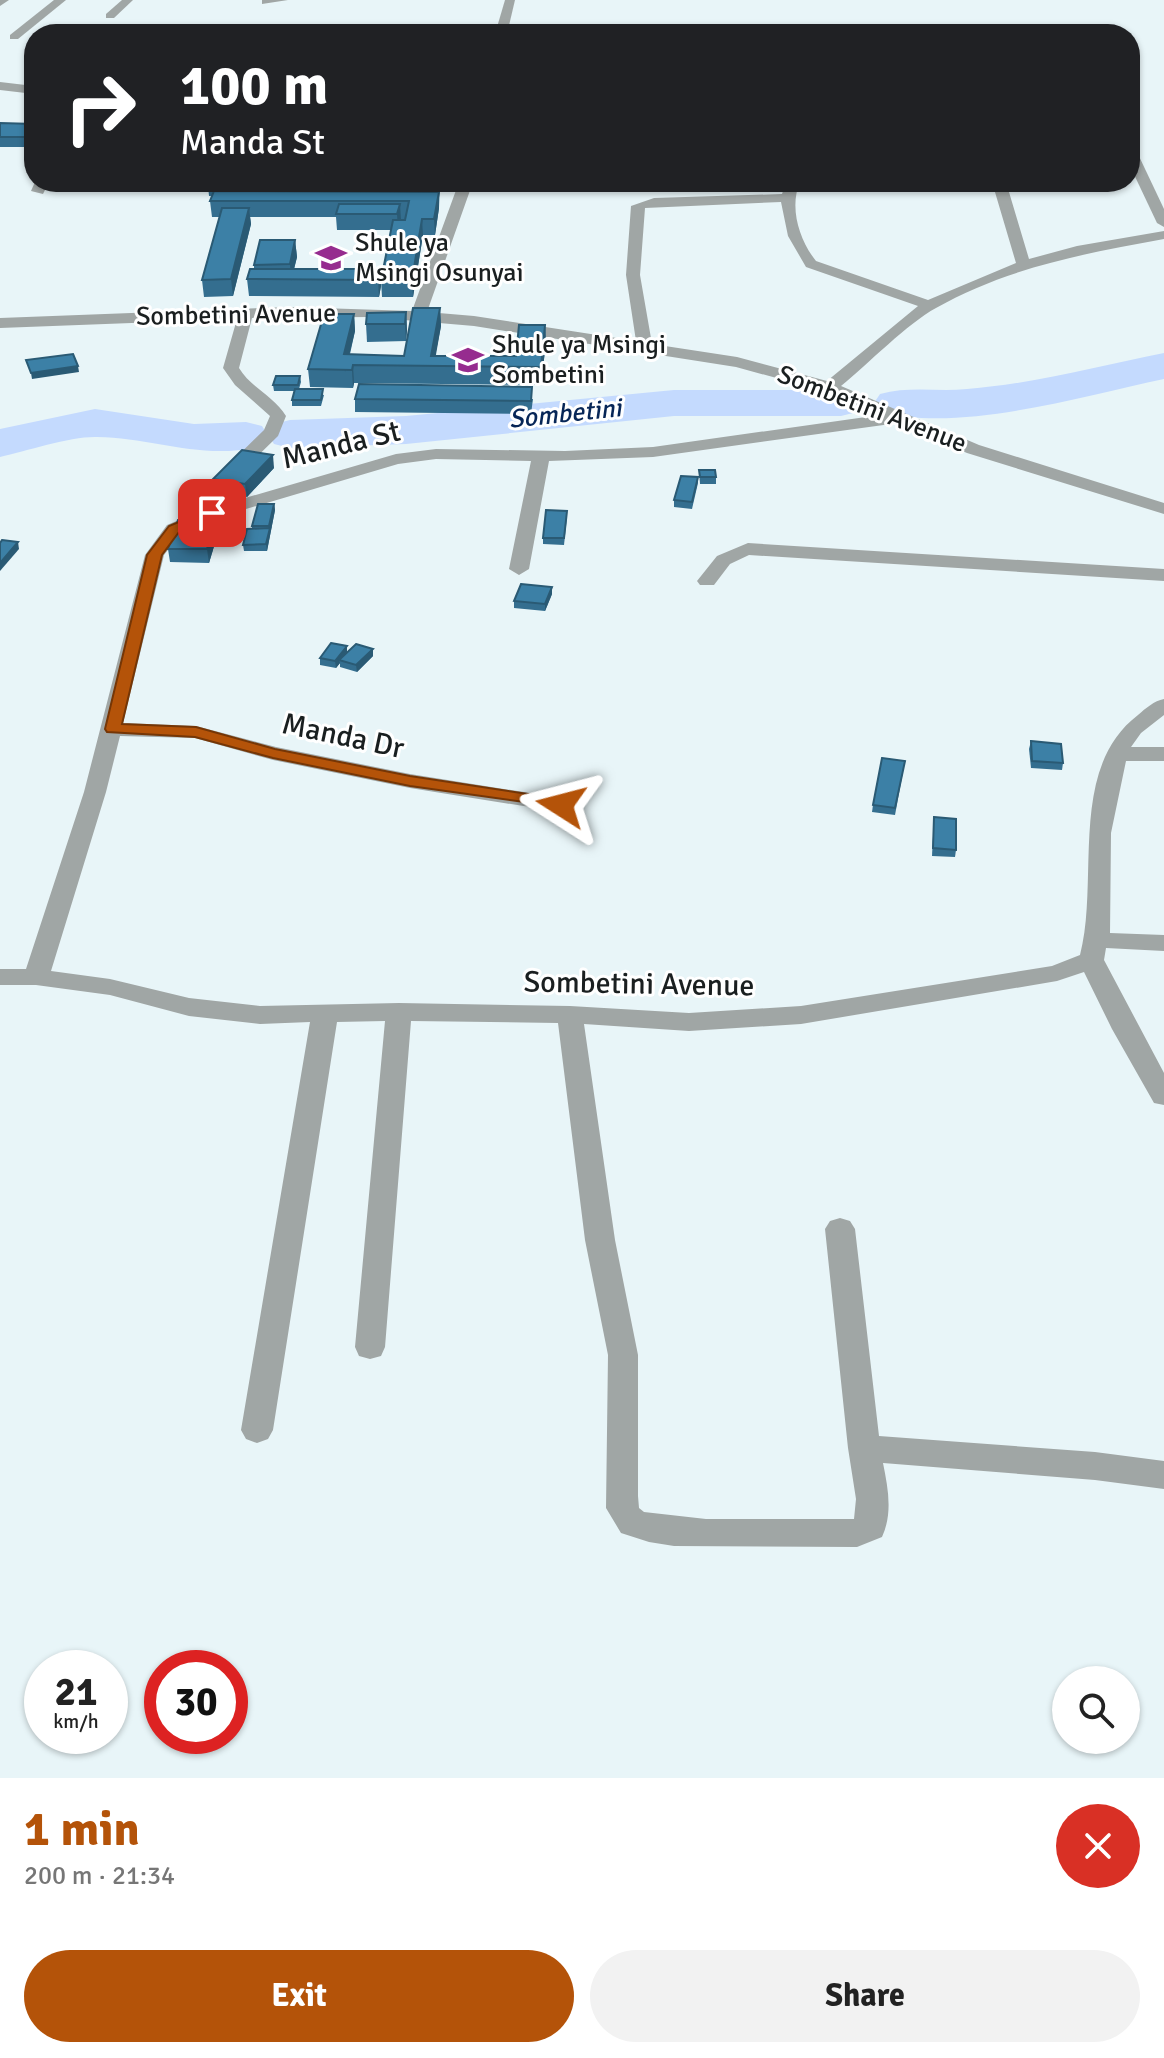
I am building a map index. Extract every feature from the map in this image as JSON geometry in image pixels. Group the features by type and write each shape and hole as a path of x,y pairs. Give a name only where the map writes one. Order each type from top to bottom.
{"street":[{"path":"31,24 61,0"},
{"path":"110,16 128,0"},
{"path":"266,2 283,0"},
{"path":"504,24 510,0"},
{"path":"14,37 24,29"},
{"path":"0,86 24,89"},
{"path":"1140,173 1164,223"},
{"path":"418,316 462,192"},
{"path":"789,192 786,198 800,249 811,264 929,305"},
{"path":"1002,192 1024,265"},
{"path":"645,349 633,275 638,206 654,202 786,198"},
{"path":"830,387 929,305 1024,265 1102,244 1164,235"},
{"name":"Sombetini Avenue","path":"0,323 246,313 369,312 474,321 737,362 830,387 973,449 1164,509"},
{"path":"212,513 211,492 272,432 278,416 274,408 242,384 231,368 246,313"},
{"name":"Manda St","path":"36,977 113,729 155,555 174,529 212,513 396,459 465,453 541,456 700,448 902,417"},
{"path":"519,569 541,456"},
{"path":"707,581 718,561 748,549 1164,575"},
{"path":"1164,705 1133,729 1116,754 1099,833 1099,929 1094,950 1125,1029 1164,1096"},
{"name":"Manda Dr","path":"113,729 196,732 273,753 395,778 561,805"},
{"path":"1116,754 1164,754"},
{"path":"1094,950 1164,943"},
{"name":"Sombetini Avenue","path":"0,977 36,977 110,987 211,1010 260,1015 399,1012 570,1015 689,1022 763,1019 1057,973 1094,950"},
{"path":"370,1347 399,1012"},
{"path":"257,1430 325,1013"},
{"path":"570,1015 600,1240 623,1355 623,1510 631,1521 665,1531 857,1533 870,1527 873,1499 864,1448 840,1229"},
{"path":"864,1448 1095,1466 1164,1475"}],"building":[{"path":"0,123 24,124 24,137 0,137"},
{"path":"214,192 439,192 434,219 422,219 412,280 381,280 393,220 405,220 409,201 210,201"},
{"path":"339,204 400,204 397,214 336,214"},
{"path":"222,208 249,208 231,279 202,280"},
{"path":"260,240 295,240 290,264 254,265"},
{"path":"250,269 380,269 378,280 247,279"},
{"path":"413,308 440,308 431,356 516,356 519,325 545,325 541,367 353,365 352,370 308,369 324,314 354,314 344,354 404,356"},
{"path":"406,312 405,324 366,324 367,313"},
{"path":"73,354 78,366 31,373 26,360"},
{"path":"276,376 300,376 298,385 273,385"},
{"path":"359,384 532,387 531,401 355,399"},
{"path":"295,389 323,389 321,400 292,400"},
{"path":"242,450 273,455 245,484 213,479"},
{"path":"699,470 715,470 716,477 700,477"},
{"path":"681,476 698,477 692,502 674,500"},
{"path":"258,504 274,504 269,526 252,526"},
{"path":"546,510 567,511 564,538 543,538"},
{"path":"243,515 241,528 224,529 226,516"},
{"path":"178,520 216,520 207,549 168,549"},
{"path":"270,528 266,544 243,545 247,529"},
{"path":"2,540 18,542 0,563 0,543"},
{"path":"521,584 552,587 545,604 514,601"},
{"path":"331,643 347,646 335,661 320,658"},
{"path":"356,644 373,649 356,665 339,660"},
{"path":"1031,741 1061,744 1063,763 1032,761"},
{"path":"882,758 905,761 895,808 873,805"},
{"path":"934,817 956,819 956,850 933,848"}],"waterway":[{"name":"Sombetini","path":"896,403 966,403 1023,395 1164,366"},
{"name":"Sombetini","path":"290,434 406,430 674,403 841,403"},
{"name":"Sombetini","path":"0,443 95,423 194,438 246,436"}],"place":[{"name":"Shule ya Msingi Osunyai","path":"331,258"},
{"name":"Shule ya Msingi Sombetini","path":"468,360"}],"route":[{"path":"212,513 174,529 162,541 155,555 113,729 196,732 273,753 410,781 561,805"}]}
